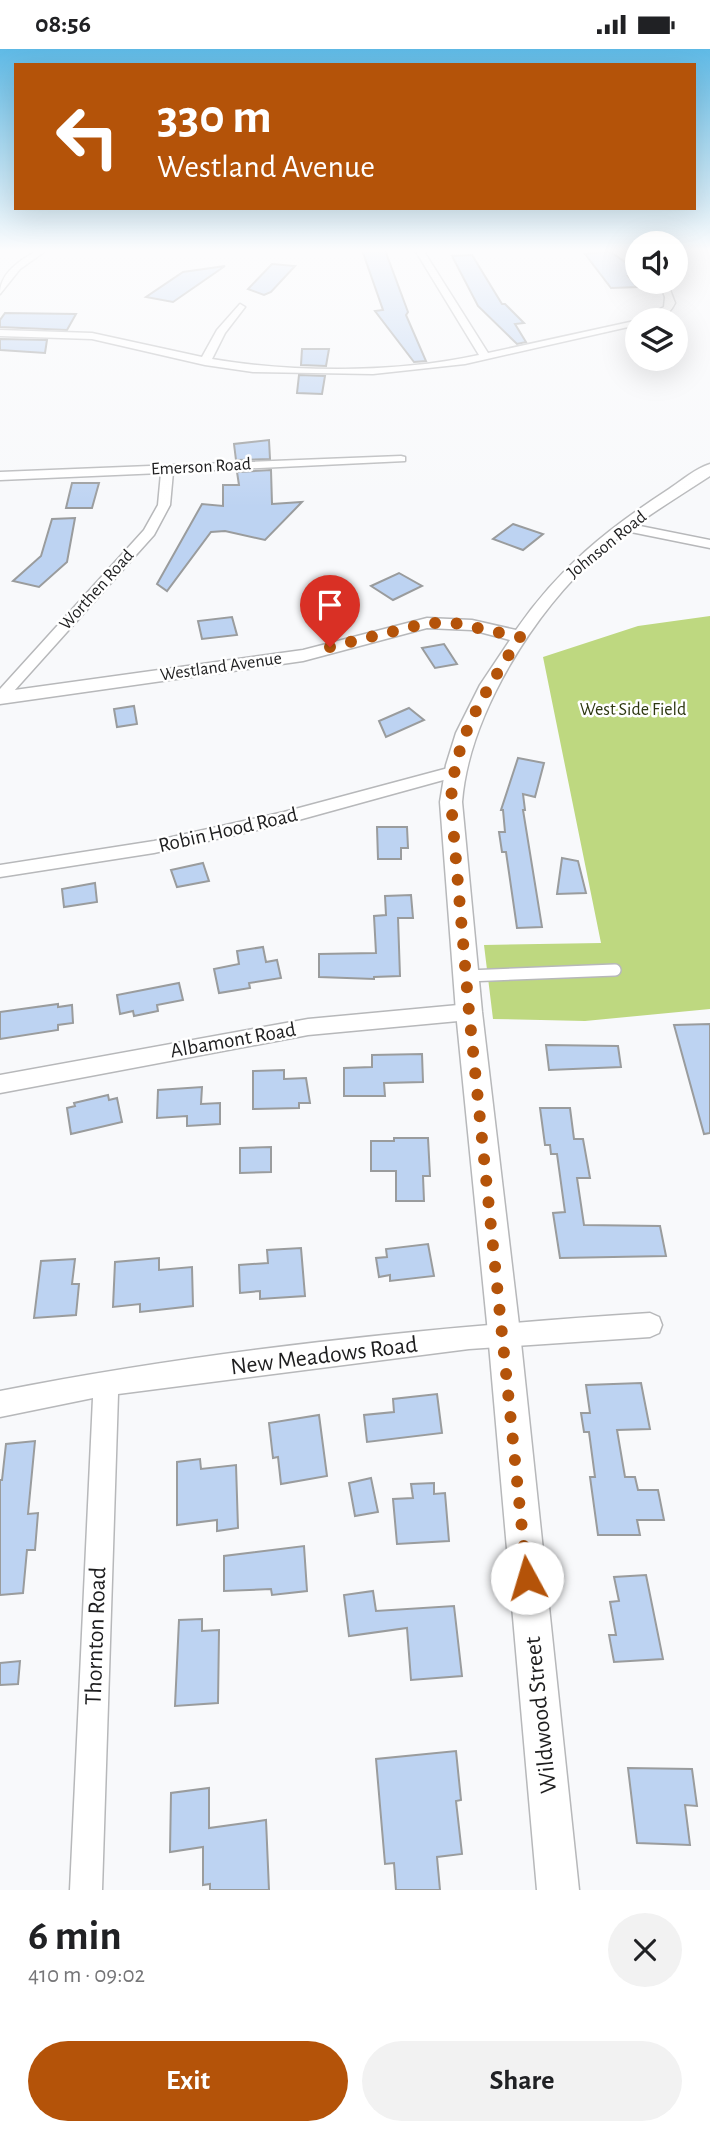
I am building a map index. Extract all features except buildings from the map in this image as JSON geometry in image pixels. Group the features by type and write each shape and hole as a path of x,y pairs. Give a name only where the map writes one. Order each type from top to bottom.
{"street":[{"path":"85,336 100,337 205,362 268,371 373,371 428,367 575,336"},
{"path":"205,362 218,336"},
{"path":"470,336 486,356"},
{"name":"Emerson Road","path":"0,476 401,459"},
{"name":"Worthen Road","path":"0,698 149,533 164,505 167,468"},
{"name":"Johnson Road","path":"520,637 566,577 625,527 710,469"},
{"path":"625,527 710,544"},
{"name":"Westland Avenue","path":"0,698 303,655 427,623 454,623 520,637"},
{"name":"Wildwood Street","path":"520,637 466,727 452,772 451,802 469,1012 504,1333 558,1890"},
{"name":"Robin Hood Road","path":"0,871 154,847 284,818 452,772"},
{"name":"Albamont Road","path":"0,1084 308,1027 469,1012"},
{"name":"New Meadows Road","path":"0,1404 106,1383 504,1333 650,1325"},
{"name":"Thornton Road","path":"86,1890 106,1383"}],"lane":[{"path":"466,976 615,970"}],"green space":[{"name":"West Side Field","path":"710,616 710,1009 585,1021 493,1019 484,945 601,943 543,657 638,626"}],"route":[{"path":"330,647 427,623 454,623 520,637 466,727 452,772 451,802 469,1012 527,1578"}]}
